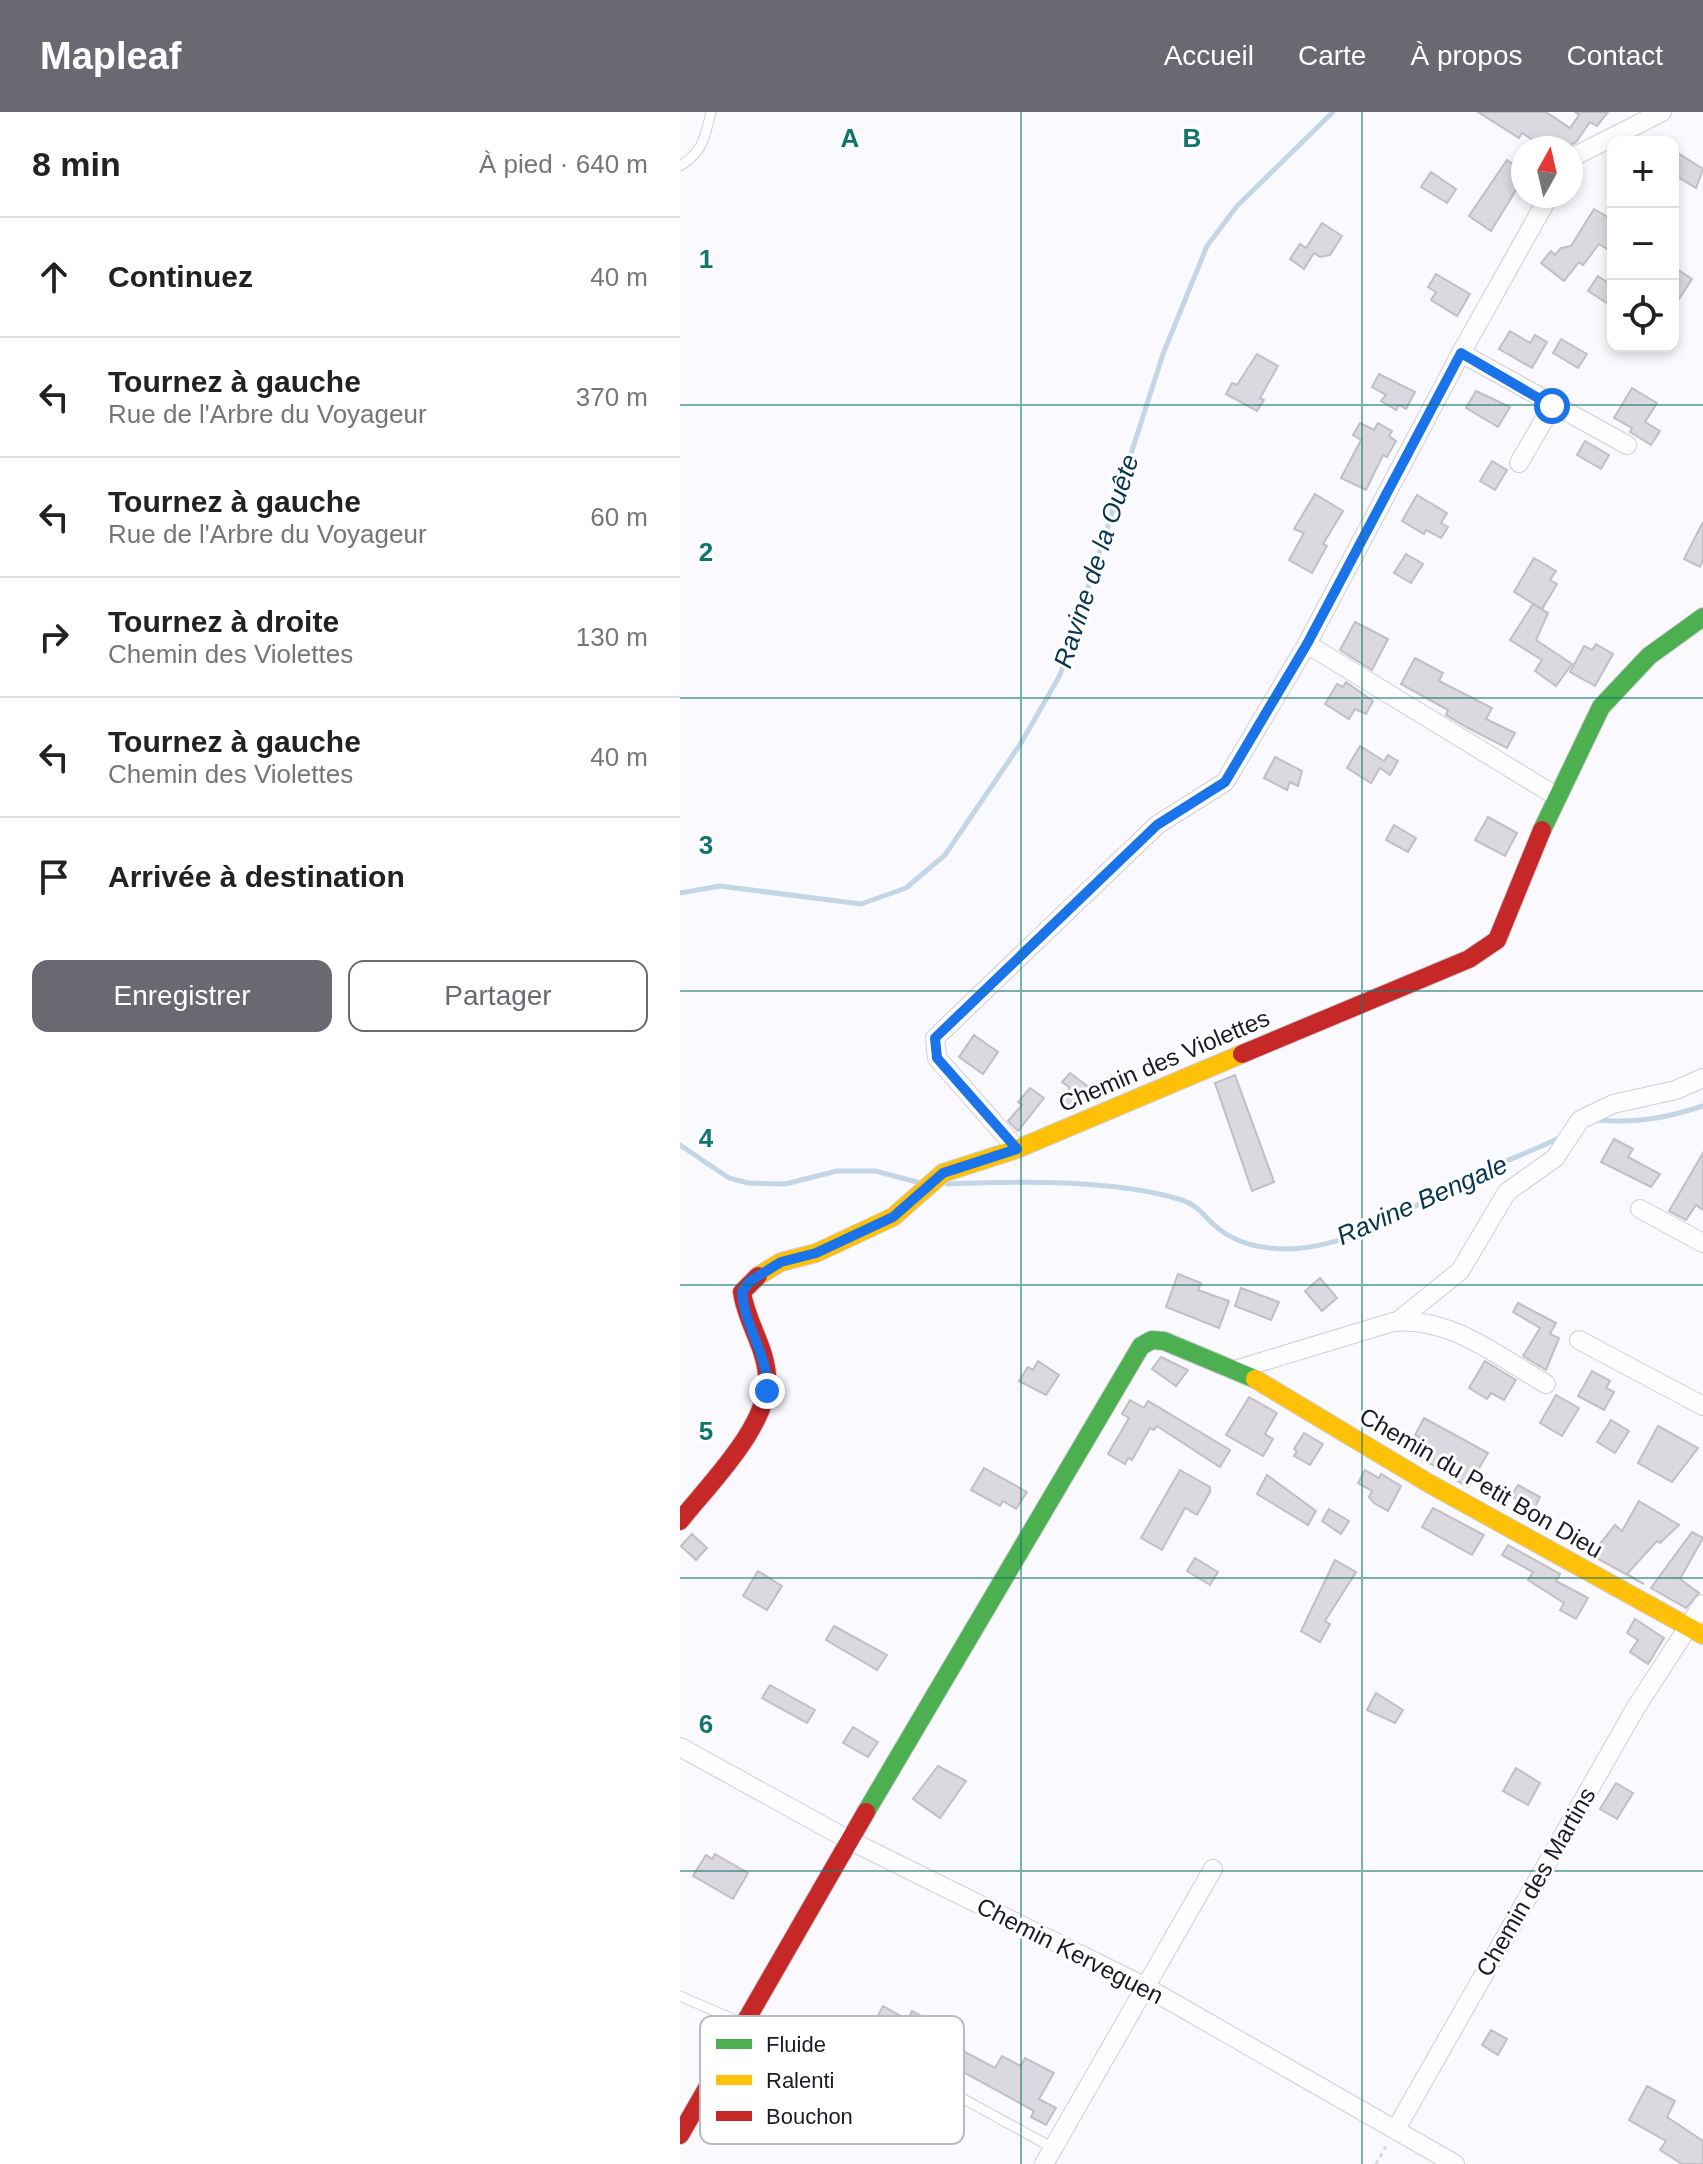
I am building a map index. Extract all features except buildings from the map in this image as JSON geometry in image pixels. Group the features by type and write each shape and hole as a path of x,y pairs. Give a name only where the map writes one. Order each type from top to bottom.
{"street":[{"path":"1583,152 1662,112"},
{"path":"1017,1149 937,1058 935,1038 1157,825 1225,782 1307,644 1461,353 1542,208"},
{"path":"1461,353 1627,445"},
{"path":"1519,463 1552,406"},
{"name":"Chemin des Violettes","path":"680,1521 765,1404 768,1378 765,1364 743,1305 742,1292 750,1281 781,1262 816,1253 893,1217 943,1173 1017,1149 1469,959 1497,940 1556,796 1601,707 1649,656 1703,617"},
{"path":"1307,644 1556,796"},
{"path":"1398,1321 1460,1271 1507,1192 1555,1158 1572,1137 1580,1120 1589,1112 1676,1090 1703,1078"},
{"path":"1640,1209 1703,1243"},
{"path":"1238,1369 1398,1321 1430,1321 1454,1331 1546,1384"},
{"name":"Chemin du Petit Bon Dieu","path":"849,1840 1141,1346 1152,1340 1164,1341 1238,1369 1430,1484 1697,1632"},
{"path":"1579,1340 1703,1406"},
{"name":"Chemin des Martins","path":"1396,2129 1635,1709 1697,1632 1703,1604"},
{"name":"Chemin Kerveguen","path":"680,1747 849,1840 1144,1986 1455,2164"},
{"path":"749,2016 849,1840"},
{"path":"1048,2156 1213,1869"},
{"path":"680,2135 700,2100"}],"lane":[{"path":"680,166 695,157 703,146 711,112"},
{"path":"680,1996 726,2016"},
{"path":"964,2105 1048,2156"}],"path":[{"path":"1376,2164 1396,2129"}],"waterway":[{"name":"Ravine de la Ouête","path":"680,893 720,886 861,904 906,888 945,855 1021,743 1060,675 1163,354 1207,246 1237,206 1333,112"},
{"name":"Ravine Bengale","path":"1595,1120 1650,1119 1703,1106"},
{"name":"Ravine Bengale","path":"947,1184 1065,1183 1155,1193 1188,1202 1219,1229 1243,1242 1288,1249 1315,1246 1367,1230 1465,1179 1561,1137"},
{"name":"Ravine Bengale","path":"680,1145 729,1178 748,1183 785,1184 837,1171 875,1171 917,1182"}],"traffic: fast":[{"path":"1542,830 1601,707 1649,656 1703,617"},
{"path":"866,1812 1141,1346 1152,1340 1164,1341 1255,1379"}],"traffic: slow":[{"path":"758,1276 781,1262 816,1253 893,1217 943,1173 1017,1149 1242,1054"},
{"path":"1255,1379 1430,1484 1703,1635"}],"traffic: jam":[{"path":"1242,1054 1469,959 1497,940 1542,830"},
{"path":"680,1521 749,1433 766,1394 766,1364 742,1292 758,1276"},
{"path":"749,2016 866,1812"},
{"path":"680,2135 700,2100"}],"route":[{"path":"767,1391 765,1364 743,1305 742,1292 750,1281 781,1262 816,1253 893,1217 943,1173 1017,1149 937,1058 933,1044 935,1038 1157,825 1225,782 1307,644 1461,353 1552,406"}]}
